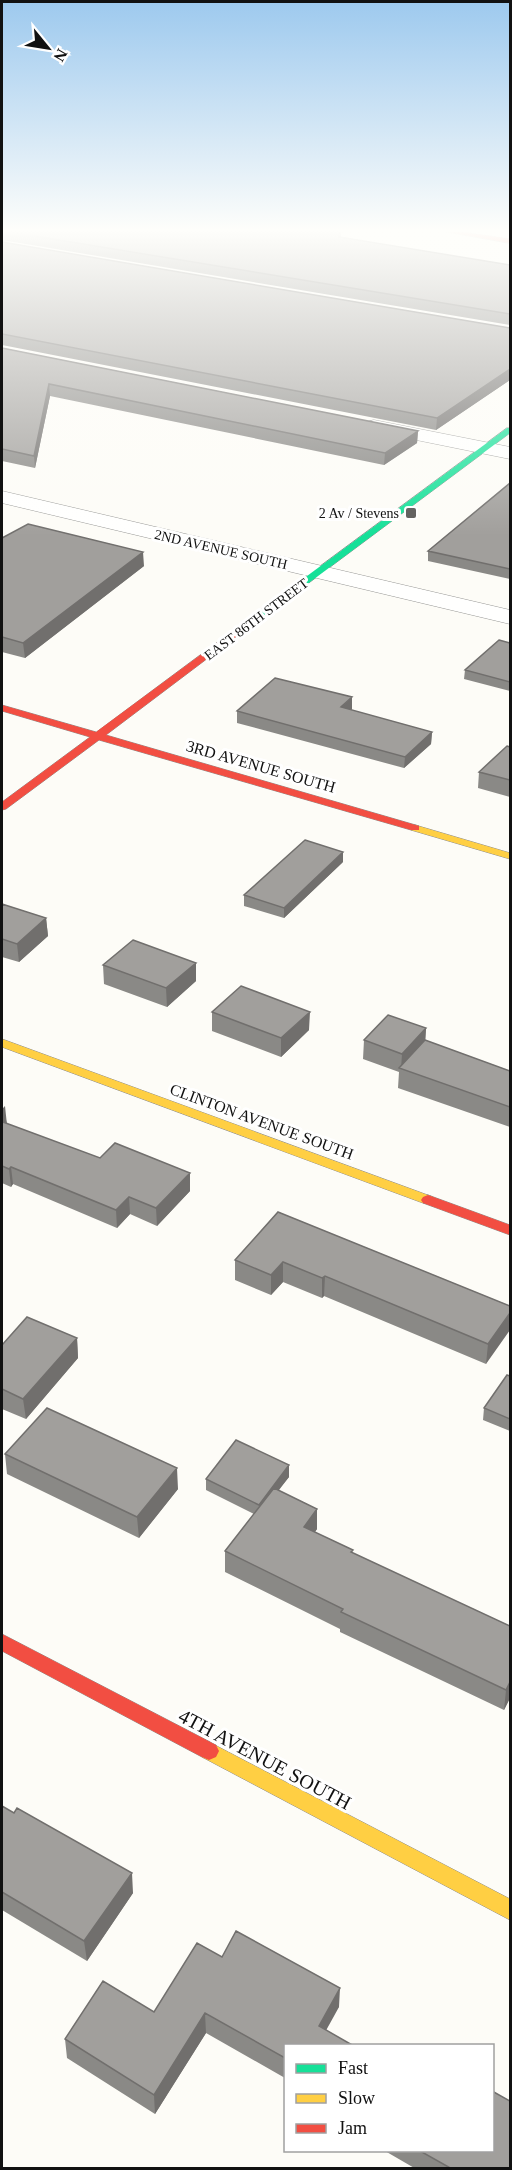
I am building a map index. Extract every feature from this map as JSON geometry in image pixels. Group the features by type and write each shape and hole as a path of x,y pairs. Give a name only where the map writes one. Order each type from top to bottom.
{"street":[{"path":"361,423 510,453"},
{"name":"EAST 86TH STREET","path":"2,807 510,430"},
{"name":"2ND AVENUE SOUTH","path":"2,497 510,617"},
{"name":"3RD AVENUE SOUTH","path":"2,708 510,856"},
{"name":"CLINTON AVENUE SOUTH","path":"2,1043 510,1230"},
{"name":"4TH AVENUE SOUTH","path":"2,1642 510,1910"}],"building":[{"path":"510,333 510,369 437,418 2,334"},
{"path":"2,348 418,431 385,453 49,384 34,456 2,449"},
{"path":"510,483 510,569 428,551"},
{"path":"28,524 143,552 23,643 2,637 2,538"},
{"path":"499,640 510,643 510,682 465,670"},
{"path":"275,678 352,697 341,707 432,732 405,757 237,711"},
{"path":"507,746 510,747 510,780 479,772"},
{"path":"305,840 343,852 284,908 244,895"},
{"path":"2,904 46,918 17,944 2,939"},
{"path":"133,940 196,963 166,988 103,965"},
{"path":"241,986 310,1012 281,1038 212,1012"},
{"path":"388,1015 426,1028 402,1054 364,1040"},
{"path":"425,1040 510,1071 510,1107 399,1068"},
{"path":"3,1122 100,1158 115,1143 190,1173 156,1208 129,1197 116,1210 11,1167 9,1169 2,1166"},
{"path":"278,1212 510,1306 510,1313 488,1344 325,1276 322,1278 283,1262 271,1275 235,1260"},
{"path":"27,1317 77,1338 23,1399 2,1389 2,1345"},
{"path":"507,1375 510,1376 510,1419 484,1408"},
{"path":"47,1408 177,1468 137,1517 5,1454"},
{"path":"236,1440 289,1465 259,1505 206,1479"},
{"path":"274,1488 317,1509 304,1527 353,1550 351,1552 510,1626 510,1682 506,1690 341,1612 343,1609 225,1551"},
{"path":"2,1806 14,1813 17,1808 132,1873 84,1941 2,1892"},
{"path":"236,1931 340,1988 319,2026 350,2044 284,2044 284,2057 205,2013 154,2095 65,2039 103,1981 154,2012 197,1943 222,1957"},
{"path":"494,2092 510,2101 510,2169 452,2169 422,2152 494,2152"}],"traffic: fast":[{"path":"252,621 510,430"}],"traffic: slow":[{"path":"415,828 510,856"},
{"path":"2,1043 428,1200"},
{"path":"209,1751 510,1910"}],"traffic: jam":[{"path":"2,807 252,621"},
{"path":"2,708 415,828"},
{"path":"428,1200 510,1230"},
{"path":"2,1642 209,1751"}],"place":[{"name":"2 Av / Stevens","path":"411,513"}]}
